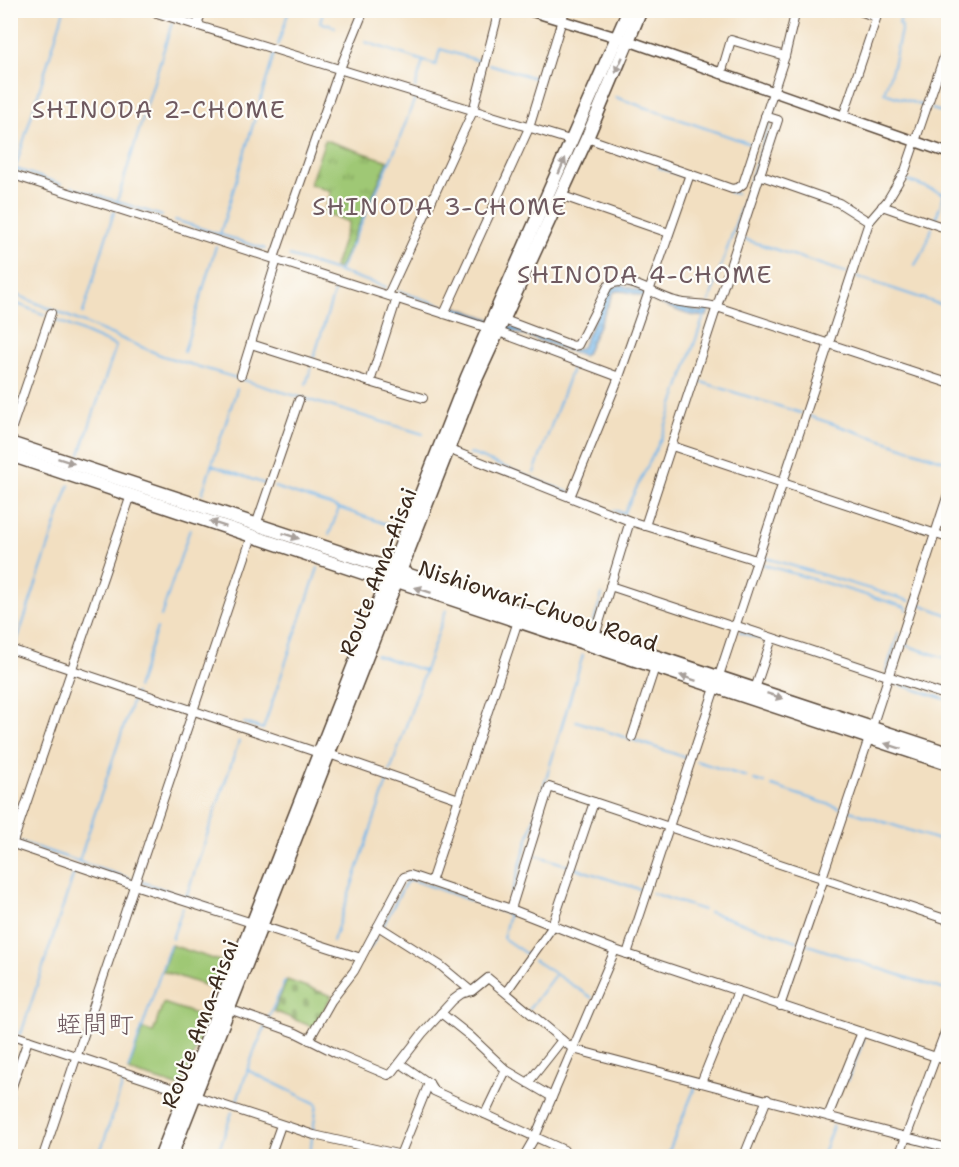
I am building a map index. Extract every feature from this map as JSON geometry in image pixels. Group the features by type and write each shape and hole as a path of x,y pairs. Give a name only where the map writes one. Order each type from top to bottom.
{"main road":[{"name":"Route Ama-Aisai","path":"171,1156 190,1094 394,576 467,377 587,138 623,40 629,10"},
{"name":"Route Ama-Aisai","path":"394,576 448,449 496,323 573,141 623,40 641,10"},
{"name":"Nishiowari-Chuou Road","path":"10,443 254,530 394,576 595,636 716,682 870,733 948,753"},
{"name":"Nishiowari-Chuou Road","path":"10,456 131,495 254,530"},
{"name":"Nishiowari-Chuou Road","path":"394,576 655,667 755,689 948,764"},
{"name":"Route Ama-Aisai","path":"161,1156 229,1009 257,924"}],"street":[{"path":"147,10 339,71 573,141"},
{"path":"197,26 202,10"},
{"path":"241,375 275,259 339,71 364,10"},
{"path":"370,382 393,297 473,111 499,10"},
{"path":"527,10 623,40 948,153"},
{"path":"444,314 529,128 565,10"},
{"path":"587,138 732,189 738,188 743,184 769,117 796,10"},
{"path":"843,117 877,14 856,10"},
{"path":"721,74 731,40 785,56"},
{"path":"627,954 869,222 901,179 916,142 948,45"},
{"path":"645,526 672,446 712,306 778,120 769,117"},
{"path":"10,174 444,314 496,323 573,346 578,345 608,286 615,282 624,282 648,295 687,304 712,306 948,383"},
{"path":"570,497 619,377 690,174"},
{"path":"759,175 838,203 869,222"},
{"path":"560,195 669,233"},
{"path":"882,206 948,229"},
{"path":"10,433 51,313"},
{"path":"496,323 619,377"},
{"path":"251,344 423,398"},
{"path":"43,1156 299,400"},
{"path":"672,446 948,538"},
{"path":"448,449 630,521 756,560"},
{"path":"780,1006 948,494"},
{"path":"131,495 11,846 361,958"},
{"path":"595,636 630,521"},
{"path":"610,586 948,696"},
{"path":"431,882 518,621"},
{"path":"755,689 772,638"},
{"path":"10,649 459,799"},
{"path":"632,737 655,667"},
{"path":"511,909 549,787 948,920"},
{"path":"506,992 553,926 594,802"},
{"path":"309,1040 331,1001 354,971 404,878 410,875 511,909 615,951 948,1061"},
{"path":"378,926 441,966 471,991"},
{"path":"524,1156 535,1137 615,951"},
{"path":"229,1009 309,1040 388,1075 441,1012 461,994 471,991 489,978 573,1049 948,1148"},
{"path":"701,1083 738,991"},
{"path":"441,1012 506,1070 552,1097"},
{"path":"899,1156 938,1057 948,1024"},
{"path":"828,1116 862,1032"},
{"path":"10,1034 281,1125 403,1156 429,1083"},
{"path":"10,1092 28,1040"},
{"path":"528,1083 562,1040"},
{"path":"400,1063 429,1083 434,1091 564,1150 564,1156 591,1156"},
{"path":"485,1114 506,1070"},
{"path":"744,1156 767,1100"},
{"path":"270,1156 281,1125"}],"green space":[{"path":"325,140 388,161 339,269 334,267 349,222 324,213 331,192 310,184"},
{"path":"171,945 229,964 219,990 162,971"},
{"path":"287,980 332,996 313,1027 274,1011"},
{"path":"163,1003 208,1018 181,1087 128,1071 143,1029 153,1033"}],"water":[{"path":"622,285 700,312 704,311 706,306 710,307 707,316 696,316 633,293 614,292 586,354 583,356 505,327 449,310 451,305 576,350 582,347 607,292 611,287"}],"waterway":[{"path":"15,169 64,10"},
{"path":"278,45 289,10"},
{"path":"320,10 323,12 320,22 335,27"},
{"path":"903,10 899,24 902,26 893,66 884,93 924,106"},
{"path":"117,202 172,23"},
{"path":"365,42 436,65 440,49 480,61"},
{"path":"220,234 274,55"},
{"path":"415,88 423,61"},
{"path":"489,64 541,80"},
{"path":"615,97 751,144"},
{"path":"339,272 396,148 415,98"},
{"path":"709,302 776,105"},
{"path":"932,109 948,114"},
{"path":"10,167 61,184"},
{"path":"658,167 683,176"},
{"path":"903,179 948,195"},
{"path":"10,191 13,182"},
{"path":"72,187 162,216"},
{"path":"729,192 737,194"},
{"path":"935,221 944,194"},
{"path":"83,313 114,212"},
{"path":"175,220 265,249"},
{"path":"915,265 924,250 932,228"},
{"path":"744,239 847,273"},
{"path":"184,352 216,246"},
{"path":"289,256 386,287"},
{"path":"855,276 948,307"},
{"path":"314,357 336,286"},
{"path":"398,291 444,306"},
{"path":"10,292 163,356 423,434"},
{"path":"10,301 45,315"},
{"path":"613,510 624,513 661,439 704,316"},
{"path":"54,319 116,346 80,454"},
{"path":"534,473 573,366"},
{"path":"306,384 311,368"},
{"path":"698,381 801,413"},
{"path":"202,494 237,389"},
{"path":"809,416 948,462"},
{"path":"469,453 570,493"},
{"path":"211,465 265,484"},
{"path":"15,647 69,485"},
{"path":"274,487 339,508"},
{"path":"574,495 593,503"},
{"path":"329,535 339,508 395,527"},
{"path":"161,616 190,529"},
{"path":"763,557 910,601"},
{"path":"762,564 906,607 907,610"},
{"path":"244,723 263,729 318,568"},
{"path":"593,624 602,595"},
{"path":"917,603 948,615"},
{"path":"390,772 446,610"},
{"path":"915,612 905,645 948,659"},
{"path":"137,688 157,628"},
{"path":"740,632 767,641"},
{"path":"886,671 899,632"},
{"path":"774,643 884,679"},
{"path":"10,659 13,652"},
{"path":"376,655 425,671"},
{"path":"511,896 583,655"},
{"path":"892,682 948,700"},
{"path":"79,861 135,693"},
{"path":"576,721 687,758"},
{"path":"142,882 186,897 239,741"},
{"path":"696,761 747,777"},
{"path":"333,941 388,779"},
{"path":"754,780 765,783"},
{"path":"772,786 840,808"},
{"path":"850,811 948,843"},
{"path":"21,842 131,879"},
{"path":"536,855 569,866"},
{"path":"575,868 645,891"},
{"path":"19,1033 21,1034 75,870"},
{"path":"383,926 406,882 413,880 509,914 503,938 529,956"},
{"path":"652,893 703,910"},
{"path":"186,897 209,905"},
{"path":"172,939 183,907"},
{"path":"709,912 797,941"},
{"path":"370,948 376,938"},
{"path":"805,944 948,991"},
{"path":"128,1070 170,945"},
{"path":"534,960 592,998"},
{"path":"529,1009 554,976"},
{"path":"268,1019 285,981"},
{"path":"578,1048 597,1002"},
{"path":"235,1106 265,1027"},
{"path":"847,1081 864,1039"},
{"path":"247,1070 317,1104 313,1131"},
{"path":"99,1156 125,1077"},
{"path":"667,1156 696,1085"},
{"path":"10,1101 13,1094"},
{"path":"217,1156 232,1112"},
{"path":"822,1156 833,1126"},
{"path":"310,1156 312,1137"},
{"path":"528,1156 537,1142"},
{"path":"921,1145 948,1152"}],"district":[{"name":"SHINODA 2-CHOME","path":"159,110"},
{"name":"SHINODA 3-CHOME","path":"440,207"},
{"name":"SHINODA 4-CHOME","path":"645,275"},
{"name":"蛭間町","path":"95,1023"}]}
